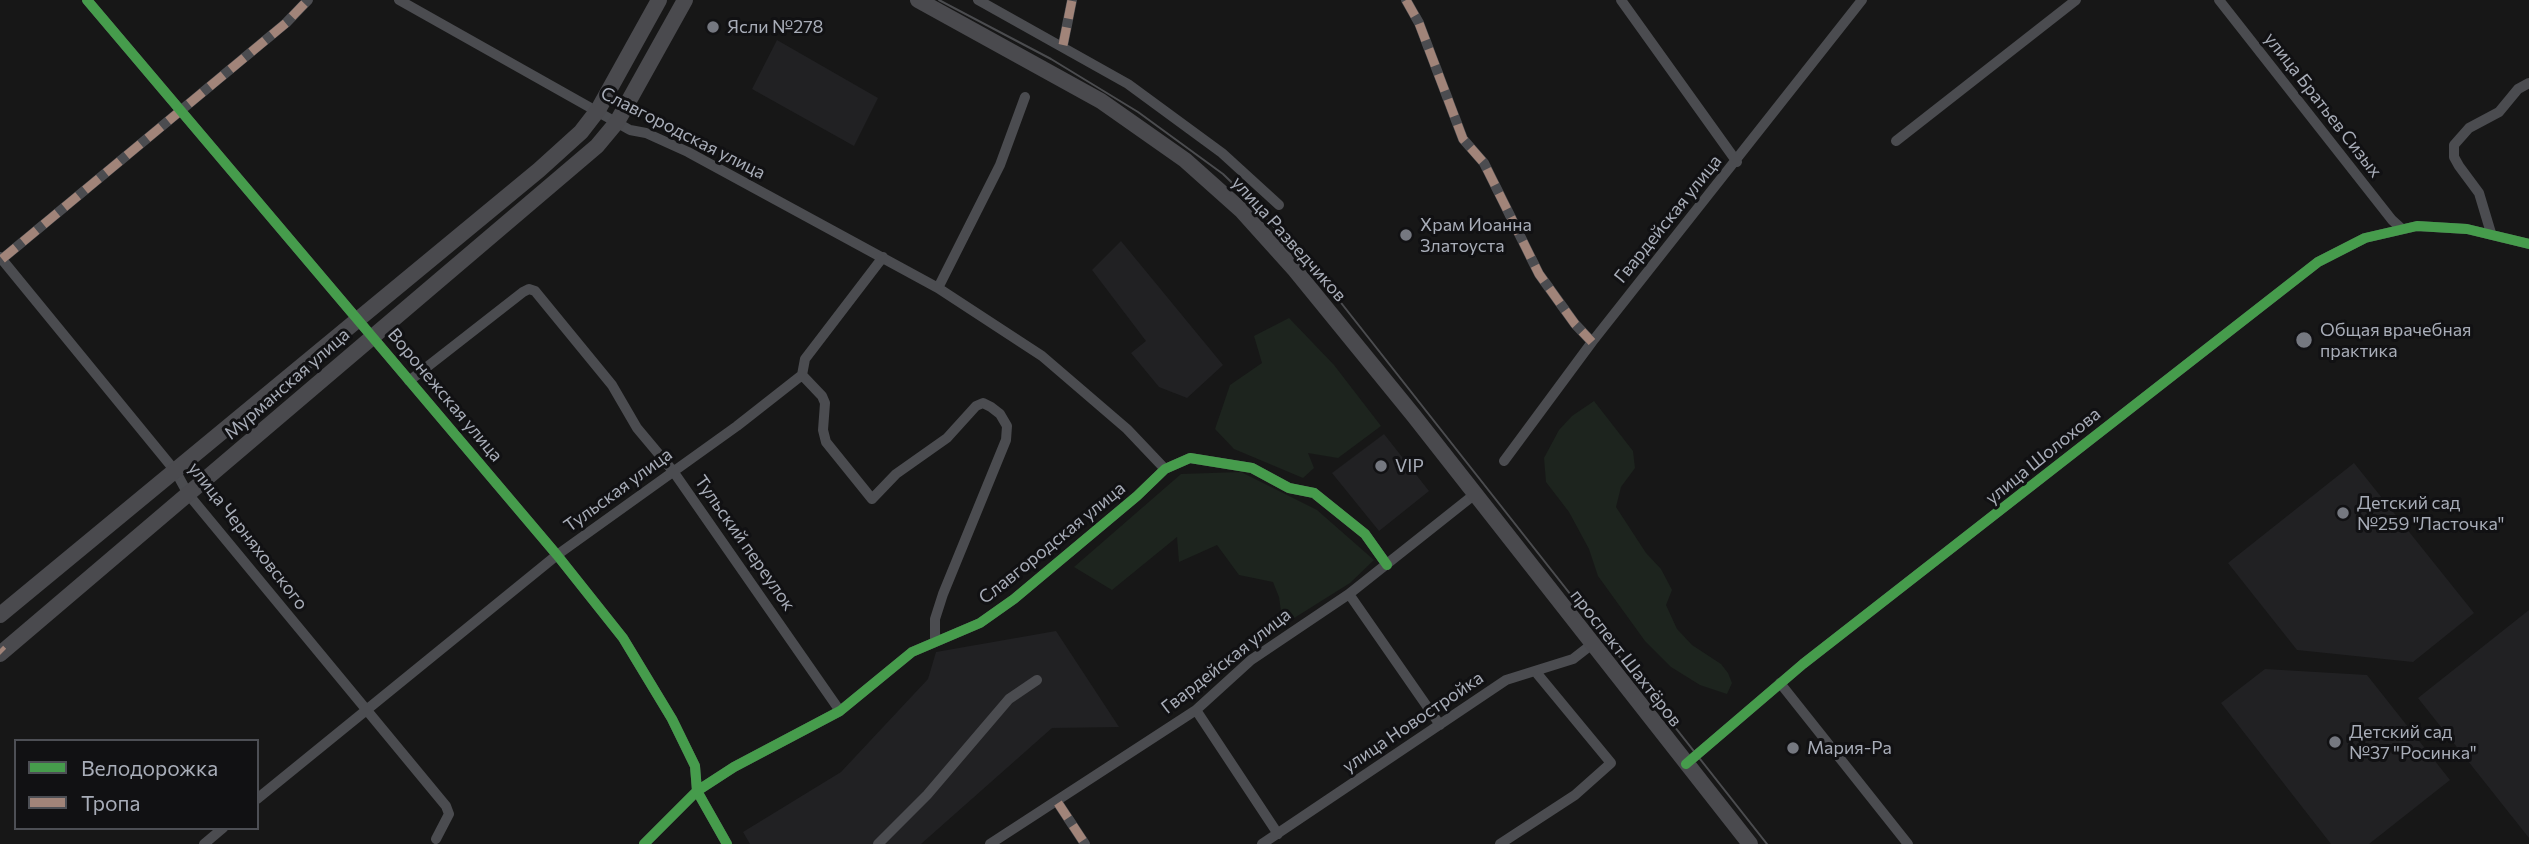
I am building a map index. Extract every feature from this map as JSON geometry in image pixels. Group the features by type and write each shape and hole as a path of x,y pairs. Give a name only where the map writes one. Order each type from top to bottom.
{"main road":[{"name":"Мурманская улица","path":"0,615 176,472 581,132 598,110 659,0"},
{"name":"Мурманская улица","path":"1,652 552,186 617,122 685,0"},
{"name":"улица Разведчиков","path":"918,0 1101,101 1216,186 1295,270 1475,494"},
{"name":"проспект Шахтёров","path":"1475,494 1750,844"}],"street":[{"name":"Воронежская улица","path":"86,0 557,555 623,638 652,683 695,766 697,791 727,844"},
{"path":"1,258 286,23 308,0"},
{"name":"Славгородская улица","path":"399,0 617,122 688,152 938,288 1042,356 1127,429 1165,469 1138,496 1014,599 980,623 935,641 895,664 861,696 840,711 734,767 697,791 644,844"},
{"name":"улица Разведчиков","path":"978,0 1063,45 1186,124 1257,181 1279,205"},
{"path":"1063,45 1072,0"},
{"path":"1406,0 1424,36 1463,139 1484,163 1539,274 1574,324 1592,342"},
{"path":"1621,0 1737,162"},
{"name":"Гвардейская улица","path":"1504,461 1592,342 1737,162 1862,0"},
{"path":"1896,141 2077,0"},
{"name":"улица Братьев Сизых","path":"2219,0 2384,210 2402,229"},
{"path":"2491,233 2479,193 2459,166 2454,156 2454,145 2469,128 2499,112 2518,89 2529,83"},
{"path":"938,288 1000,165 1025,97"},
{"name":"улица Шолохова","path":"1685,764 1780,683 2004,510 2300,273 2353,243 2402,229 2447,226 2491,233 2529,244"},
{"name":"Тульская улица","path":"259,797 557,555 802,375 805,359 883,257"},
{"name":"улица Черняховского","path":"1,258 176,472 188,494 446,806 449,814 436,839"},
{"name":"Тульский переулок","path":"409,381 528,289 535,291 612,385 636,428 673,471 840,711"},
{"path":"802,375 822,396 825,403 823,429 827,442 872,499 896,474 947,438 976,406 984,403 1000,414 1007,426 1006,440 943,594 935,619 935,641"},
{"path":"1165,469 1190,458 1209,460 1252,468 1289,488 1314,493 1365,534 1387,565"},
{"name":"Гвардейская улица","path":"990,844 1058,803 1196,710 1251,660 1349,594 1475,494"},
{"path":"1349,594 1440,725"},
{"name":"улица Новостройка","path":"1262,844 1506,680 1573,659 1591,645"},
{"path":"1500,844 1576,795 1611,763 1535,671"},
{"path":"878,844 927,794 1009,699 1037,680"},
{"path":"1780,683 1908,844"},
{"path":"1196,710 1278,834"},
{"path":"1058,803 1086,844"},
{"path":"204,844 221,830"}],"shaded area":[{"path":"777,40 878,98 854,146 752,89"},
{"path":"1121,241 1223,365 1187,398 1159,387 1131,353 1146,341 1092,270"},
{"path":"1289,318 1334,365 1381,426 1338,458 1308,453 1314,468 1303,478 1234,449 1215,429 1230,385 1262,363 1254,336"},
{"path":"1594,401 1633,451 1635,468 1621,487 1616,507 1646,553 1661,569 1672,590 1666,605 1677,629 1692,645 1721,664 1728,673 1732,683 1727,694 1700,685 1671,667 1645,641 1598,576 1589,549 1569,512 1546,482 1544,458 1559,430 1572,416"},
{"path":"1384,434 1429,491 1379,531 1332,473"},
{"name":"Детский сад №259 \"Ласточка\"","path":"2354,463 2474,613 2413,662 2297,650 2228,563"},
{"path":"1241,472 1317,510 1374,560 1350,583 1283,625 1279,597 1273,582 1239,575 1217,545 1179,562 1177,537 1112,590 1074,567 1181,474"},
{"path":"2529,610 2529,838 2418,698"},
{"path":"1056,631 1119,727 1052,728 921,844 750,844 743,832 841,772 928,679 936,652"},
{"name":"Детский сад №37 \"Росинка\"","path":"2265,669 2367,675 2450,780 2369,844 2331,844 2221,703"}],"tram line":[{"path":"939,0 1051,59 1138,112 1223,174 1254,204 1338,299 1767,844"}],"marked path":[{"path":"2,259 286,23 308,0"},
{"path":"1063,45 1072,0"},
{"path":"1406,0 1419,23 1463,139 1484,163 1539,274 1575,324 1592,342"},
{"path":"0,649 3,652"},
{"path":"1058,803 1085,844"}],"cycle path":[{"path":"87,0 557,555 623,638 672,719 695,766 697,791 727,844"},
{"path":"1686,764 1803,664 2318,262 2365,238 2417,226 2467,229 2529,244"},
{"path":"644,844 697,791 734,767 840,711 912,652 980,623 1014,599 1137,496 1165,469 1190,458 1252,468 1289,488 1314,493 1365,534 1387,565"}],"place":[{"name":"Ясли №278","path":"713,27"},
{"name":"Храм Иоанна Златоуста","path":"1406,235"},
{"name":"Общая врачебная практика","path":"2304,340"},
{"name":"VIP","path":"1381,466"},
{"name":"Детский сад №259 \"Ласточка\"","path":"2343,513"},
{"name":"Детский сад №37 \"Росинка\"","path":"2335,742"},
{"name":"Мария-Ра","path":"1793,748"}]}
